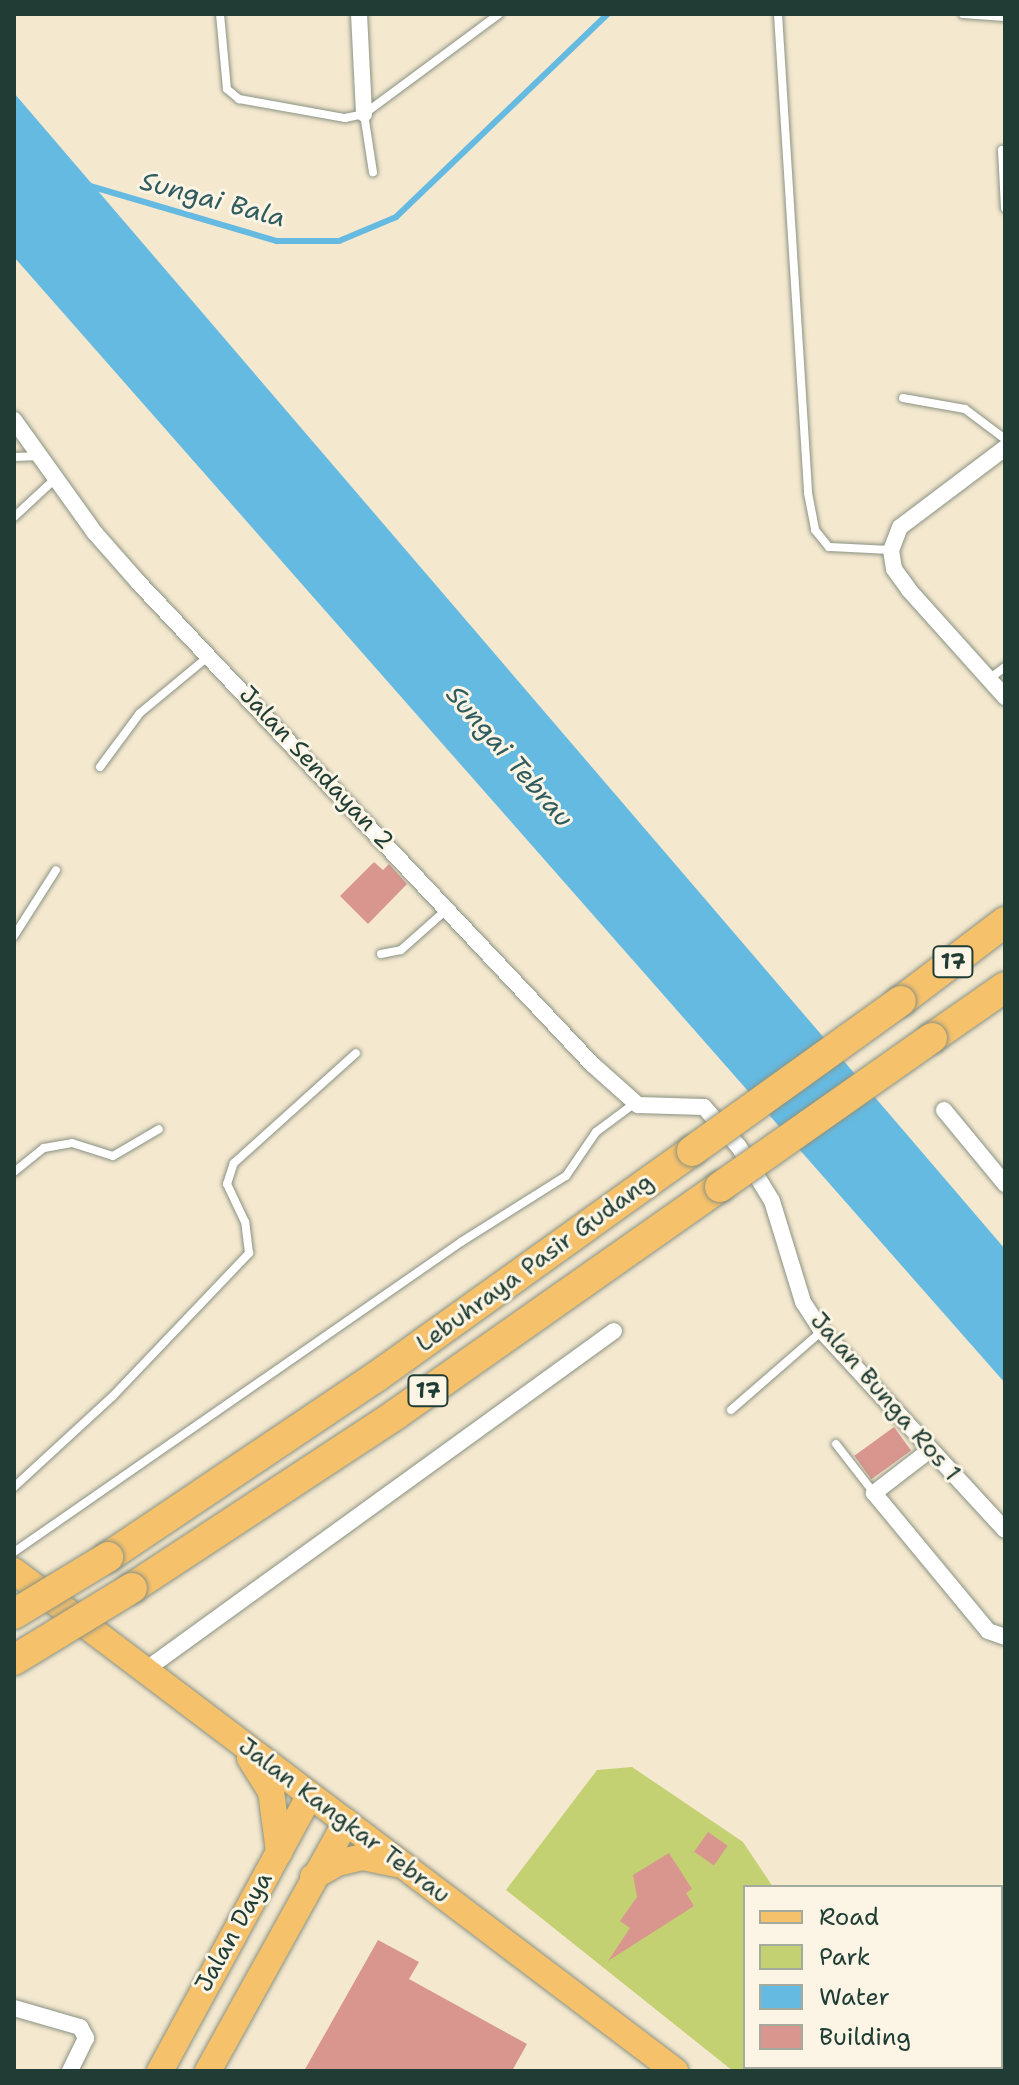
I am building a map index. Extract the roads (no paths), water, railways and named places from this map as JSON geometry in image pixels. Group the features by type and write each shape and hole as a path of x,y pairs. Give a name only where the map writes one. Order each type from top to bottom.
{"highway":[{"name":"Lebuhraya Pasir Gudang","path":"14,1614 108,1557 376,1377 901,1001 1005,922"},
{"name":"Lebuhraya Pasir Gudang","path":"14,1660 132,1588 395,1415 1005,987"}],"main road":[{"name":"Jalan Kangkar Tebrau","path":"14,1571 675,2071"},
{"path":"237,1740 271,1791 279,1852"},
{"name":"Jalan Daya","path":"160,2071 310,1795"},
{"name":"Jalan Daya","path":"208,2071 346,1822"},
{"path":"313,1877 337,1863 363,1857 403,1865"}],"street":[{"path":"359,14 364,114"},
{"name":"Jalan Sendayan 2","path":"14,420 139,583 210,654 592,1064 635,1103"},
{"path":"1005,448 900,527 891,550 894,569 909,590 1005,697"},
{"name":"Jalan Bunga Ros 1","path":"635,1103 704,1107 739,1147 772,1201 803,1302 822,1331 1005,1530"},
{"path":"944,1110 1005,1184"},
{"path":"144,1671 614,1331"},
{"path":"930,1450 874,1493 988,1631 1005,1637"},
{"path":"14,2008 39,2013 84,2032 70,2071"}],"lane":[{"path":"220,14 227,89 239,99 345,118 364,114 499,14"},
{"path":"778,14 808,493 815,530 829,547 891,550"},
{"path":"963,14 1005,17"},
{"path":"364,114 373,172"},
{"path":"1002,150 1005,208"},
{"path":"903,398 965,409 991,424 1005,439"},
{"path":"14,457 42,456"},
{"path":"14,517 56,478"},
{"path":"100,767 140,713 210,654"},
{"path":"989,679 1005,667"},
{"path":"14,936 56,870"},
{"path":"381,954 401,950 447,909"},
{"path":"14,1487 112,1397 249,1253 245,1222 227,1184 234,1163 356,1053"},
{"path":"14,1552 461,1242 566,1176 596,1132 635,1103"},
{"path":"14,1172 44,1148 72,1143 113,1156 159,1129"},
{"path":"731,1410 822,1331"},
{"path":"836,1444 874,1493"}],"water":[{"name":"Sungai Tebrau","path":"14,93 1005,1249 1005,1383 14,257"}],"waterway":[{"name":"Sungai Bala","path":"90,186 277,241 339,241 396,217 608,14"}]}
